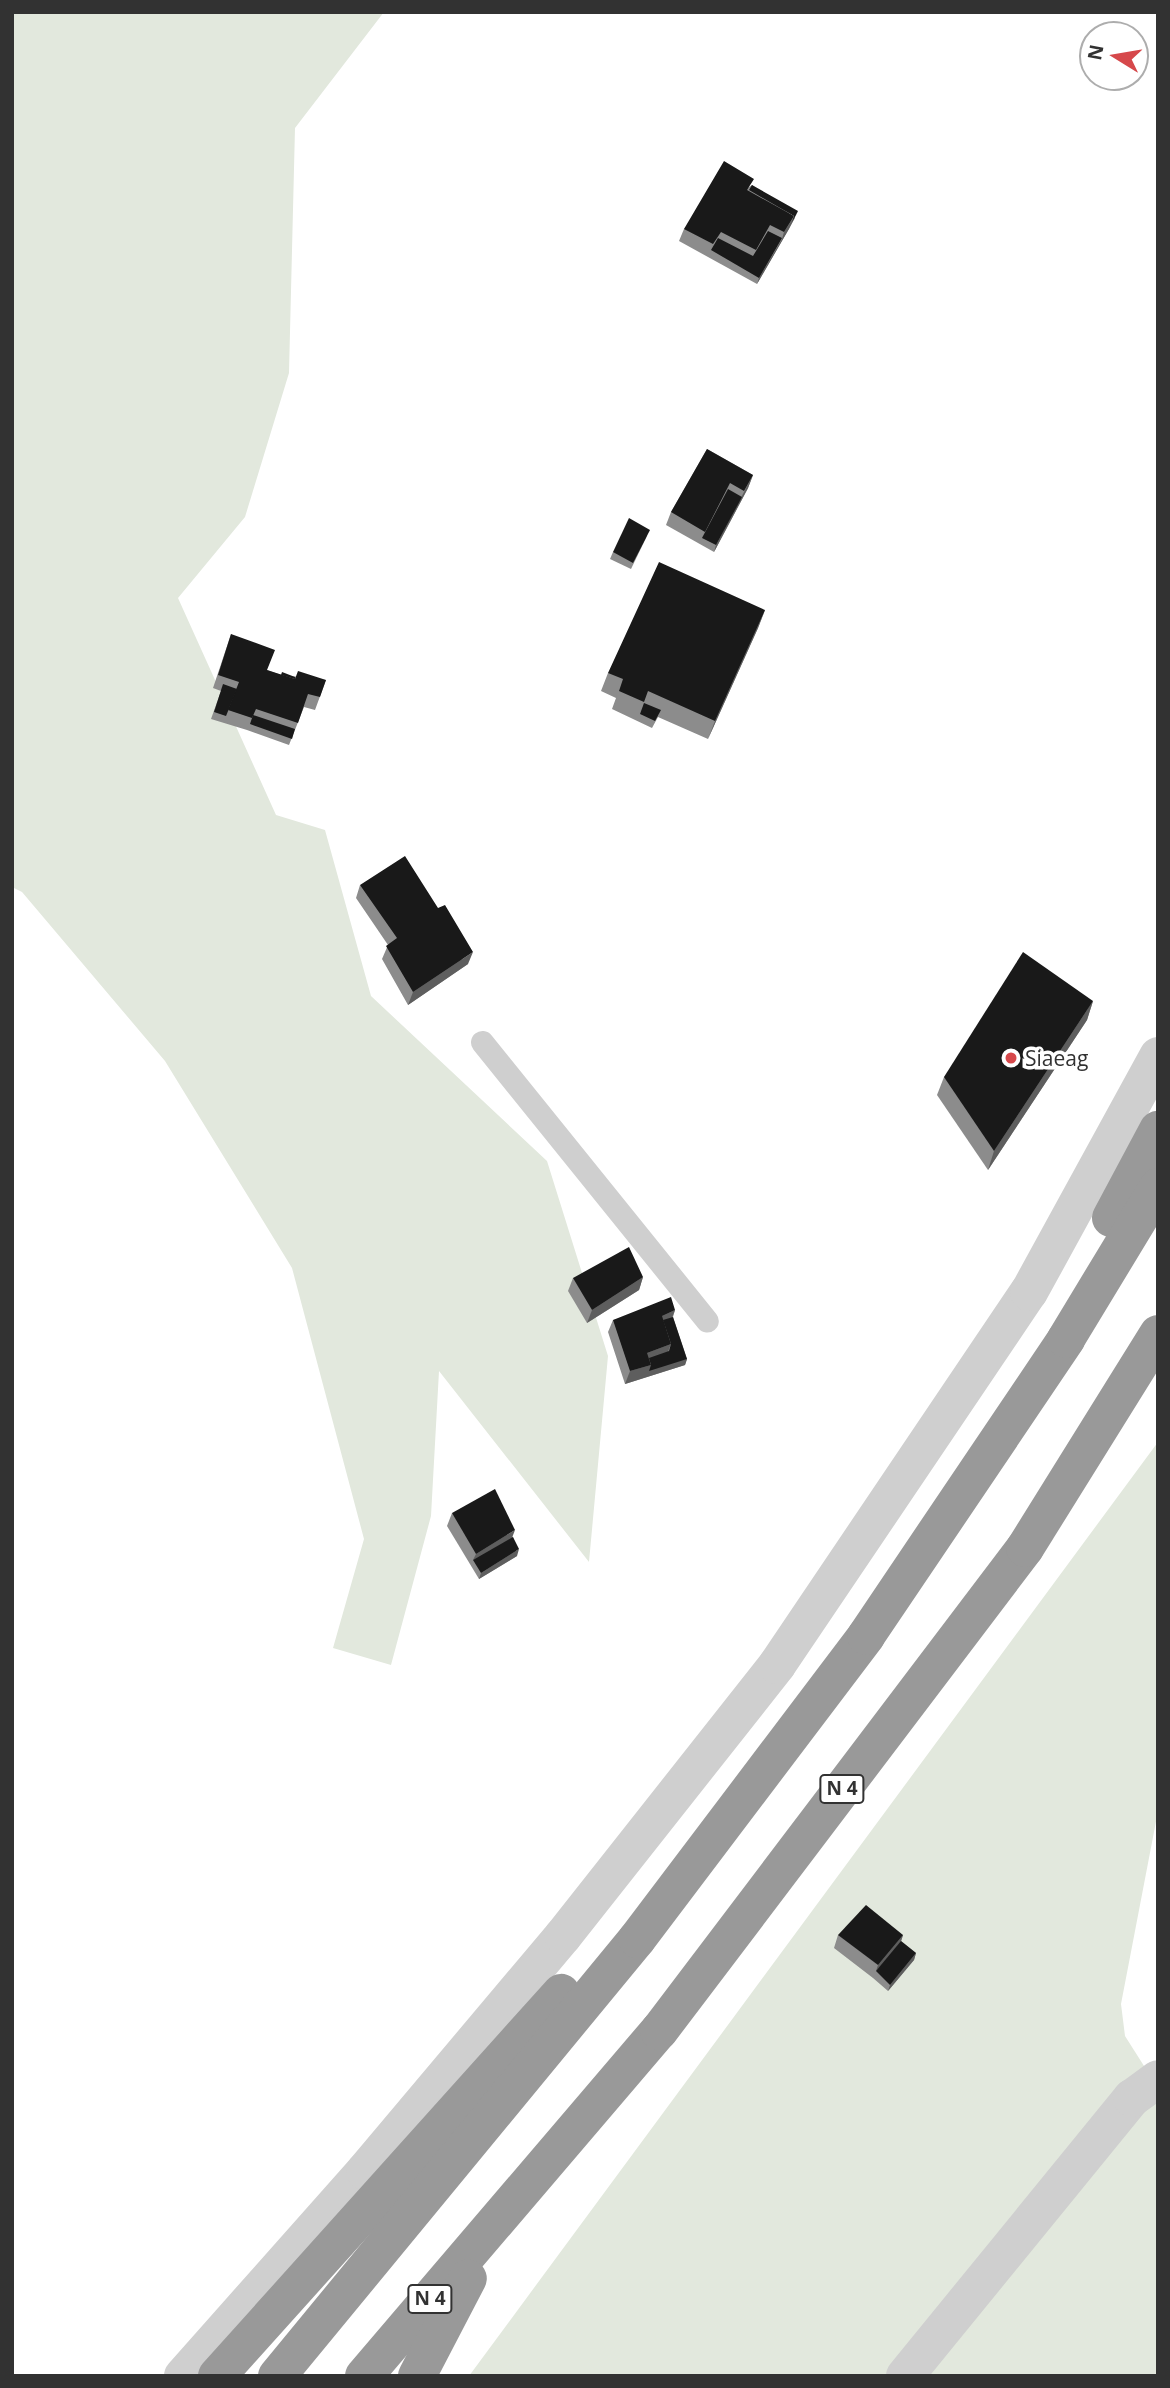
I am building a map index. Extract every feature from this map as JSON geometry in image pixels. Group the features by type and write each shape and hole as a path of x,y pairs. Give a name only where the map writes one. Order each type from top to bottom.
{"highway":[{"path":"951,1517 1158,1130"},
{"path":"277,2376 637,1939 737,1810 951,1517 1066,1339 1158,1186"},
{"name":"N 4","path":"364,2376 659,2031 1024,1548 1158,1334"},
{"path":"217,2376 576,1977 737,1810"},
{"path":"417,2376 497,2222"}],"street":[{"path":"183,2376 365,2171 563,1936 777,1665 1029,1292 1158,1056"},
{"path":"905,2376 1132,2098 1158,2079"}],"lane":[{"path":"482,1042 707,1321"}],"shaded area":[{"path":"12,12 384,12 295,128 289,373 245,517 178,598 276,815 325,830 371,996 547,1161 608,1356 589,1562 439,1371 431,1516 391,1665 333,1648 364,1539 292,1268 165,1061 22,892 12,887"},
{"path":"1158,1442 1158,1811 1121,2004 1125,2036 1158,2088 1158,2376 469,2376"}],"building":[{"path":"724,161 754,179 747,190 794,216 784,232 770,225 756,250 721,232 713,244 684,229"},
{"path":"752,185 798,211 792,222 794,216 749,190"},
{"path":"768,231 782,238 759,278 711,250 718,238 753,256"},
{"path":"707,449 753,475 744,491 730,483 705,532 671,512"},
{"path":"728,489 742,497 716,545 702,538"},
{"path":"629,518 650,530 633,563 613,552"},
{"path":"659,562 765,610 715,721 648,691 644,702 619,691 623,679 608,673"},
{"path":"231,634 275,650 267,670 295,679 298,671 326,680 320,697 308,694 298,723 256,709 252,718 228,710 239,682 218,675"},
{"path":"282,672 295,677 295,679 281,675"},
{"path":"223,684 237,689 226,716 214,712"},
{"path":"644,703 661,710 655,721 640,714"},
{"path":"253,715 295,729 292,739 250,724"},
{"path":"405,856 438,908 445,905 473,952 413,992 386,946 397,938 360,885"},
{"name":"Siaeag","path":"1023,952 1093,1001 994,1151 944,1077"},
{"path":"629,1247 643,1277 592,1310 573,1278"},
{"path":"671,1297 675,1310 662,1316 671,1344 647,1353 651,1365 630,1371 613,1320"},
{"path":"673,1317 687,1359 649,1371 649,1358 669,1351 671,1344 663,1320"},
{"path":"495,1489 515,1530 476,1554 452,1513"},
{"path":"513,1537 519,1549 481,1573 473,1560"},
{"path":"866,1905 903,1935 878,1965 838,1935"},
{"path":"901,1941 916,1953 890,1985 876,1971"}],"place":[{"name":"Siaeag","path":"1011,1058"}]}
